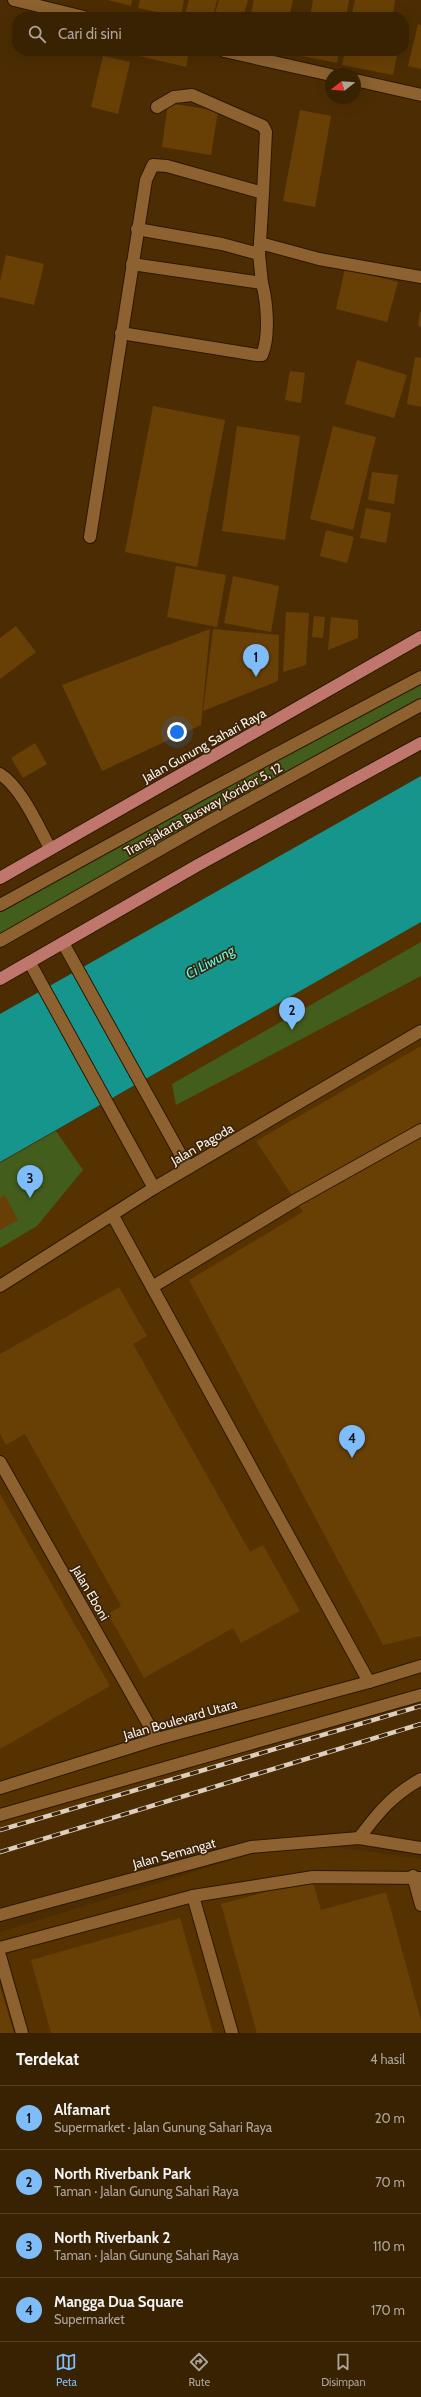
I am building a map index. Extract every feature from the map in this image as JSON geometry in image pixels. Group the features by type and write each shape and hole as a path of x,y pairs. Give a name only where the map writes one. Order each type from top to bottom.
{"main road":[{"name":"Jalan Gunung Sahari Raya","path":"0,878 50,848 421,638"},
{"path":"0,979 198,865 421,743"}],"street":[{"path":"14,0 63,12"},
{"path":"246,56 325,74"},
{"path":"361,81 421,95"},
{"path":"121,333 262,354 265,348 266,307 259,248 266,132 263,126 192,95 174,97 157,107"},
{"path":"90,537 137,229 146,180 153,165 167,166 263,194"},
{"path":"137,229 222,244 259,248 421,277"},
{"path":"132,264 262,283"},
{"name":"Transjakarta Busway Koridor 5, 12","path":"0,905 198,795 421,677"},
{"name":"Transjakarta Busway Koridor 5, 12","path":"0,941 201,825 421,705"},
{"path":"0,774 8,779 23,801 50,848"},
{"path":"63,943 188,1168"},
{"path":"30,963 154,1188"},
{"name":"Jalan Pagoda","path":"0,1286 113,1216 154,1188 421,1031"},
{"path":"152,1287 296,1200 421,1130"},
{"path":"113,1216 369,1682"},
{"name":"Jalan Eboni","path":"0,1462 157,1738"},
{"name":"Jalan Boulevard Utara","path":"0,1788 157,1738 369,1682 421,1666"},
{"path":"0,1815 421,1694"},
{"path":"359,1838 386,1803 405,1788 421,1779"},
{"name":"Jalan Semangat","path":"0,1915 251,1847 359,1838 421,1848"},
{"path":"0,1948 192,1896 313,1877 417,1877 421,1905"},
{"path":"192,1896 232,2033"},
{"path":"0,1956 22,2033"}],"shaded area":[{"path":"421,922 421,1701 0,1829 0,1163"},
{"path":"293,1841 421,1859 421,2033 0,2033 0,1932"}],"green space":[{"path":"421,675 421,705 0,941 0,906"},
{"path":"421,942 421,976 176,1105 172,1084"},
{"path":"56,1131 83,1170 37,1226 0,1248 0,1163"}],"water":[{"name":"Ci Liwung","path":"421,776 421,922 0,1162 0,1014"}],"building":[{"path":"108,0 132,0 131,6"},
{"path":"140,0 184,0 182,12 157,12 138,8"},
{"path":"189,0 217,0 214,12 186,12"},
{"path":"219,0 248,0 244,12 215,12"},
{"path":"254,0 293,0 290,12 251,12"},
{"path":"313,0 349,0 347,12 311,12"},
{"path":"355,0 395,0 393,12 352,12"},
{"path":"418,24 421,25 421,69 408,66"},
{"path":"103,56 130,62 118,114 91,107"},
{"path":"139,56 188,56 186,67"},
{"path":"302,56 338,56 337,63"},
{"path":"344,56 397,56 393,75 342,65"},
{"path":"168,103 218,111 211,155 162,147"},
{"path":"300,110 331,116 315,207 283,201"},
{"path":"6,255 44,264 34,305 0,297 0,282"},
{"path":"345,269 398,282 387,322 336,309"},
{"path":"421,312 421,327 418,326"},
{"path":"415,357 421,358 421,407 407,404"},
{"path":"357,360 407,375 394,418 345,404"},
{"path":"290,371 305,373 301,403 285,400"},
{"path":"153,406 225,420 197,567 125,552"},
{"path":"237,426 300,436 285,540 222,531"},
{"path":"333,426 376,437 353,530 310,519"},
{"path":"372,472 398,475 394,504 368,500"},
{"path":"366,508 391,513 386,543 360,538"},
{"path":"326,530 354,537 347,563 320,556"},
{"path":"176,566 226,575 217,627 167,617"},
{"path":"233,576 279,586 271,632 224,623"},
{"path":"286,612 309,613 306,665 283,672"},
{"path":"314,616 325,617 323,638 312,637"},
{"path":"331,617 358,620 358,638 328,650"},
{"path":"16,626 36,652 0,679 0,638"},
{"path":"210,629 201,725 102,771 62,685"},
{"path":"213,629 279,635 278,681 203,711"},
{"path":"35,743 47,764 23,778 11,758"},
{"path":"421,1046 421,1636 383,1645 189,1280 303,1212 256,1141"},
{"path":"5,1195 18,1220 0,1230 0,1198"},
{"path":"119,1287 147,1336 133,1344 250,1552 263,1545 300,1611 241,1643 233,1628 144,1678 108,1614 121,1606 25,1434 6,1445 0,1434 0,1354"},
{"path":"0,1494 110,1686 0,1749"},
{"path":"312,1879 321,1910 386,1892 421,2020 421,2033 257,2033 221,1904"},
{"path":"180,1918 213,2033 51,2033 31,1960"},
{"path":"0,1987 14,2033 0,2033"}],"railway":[{"path":"0,1830 421,1706"},
{"path":"0,1852 421,1724"}],"place":[{"name":"Alfamart","path":"256,677"},
{"name":"North Riverbank Park","path":"292,1030"},
{"name":"North Riverbank 2","path":"30,1198"},
{"name":"Mangga Dua Square","path":"352,1458"}]}
